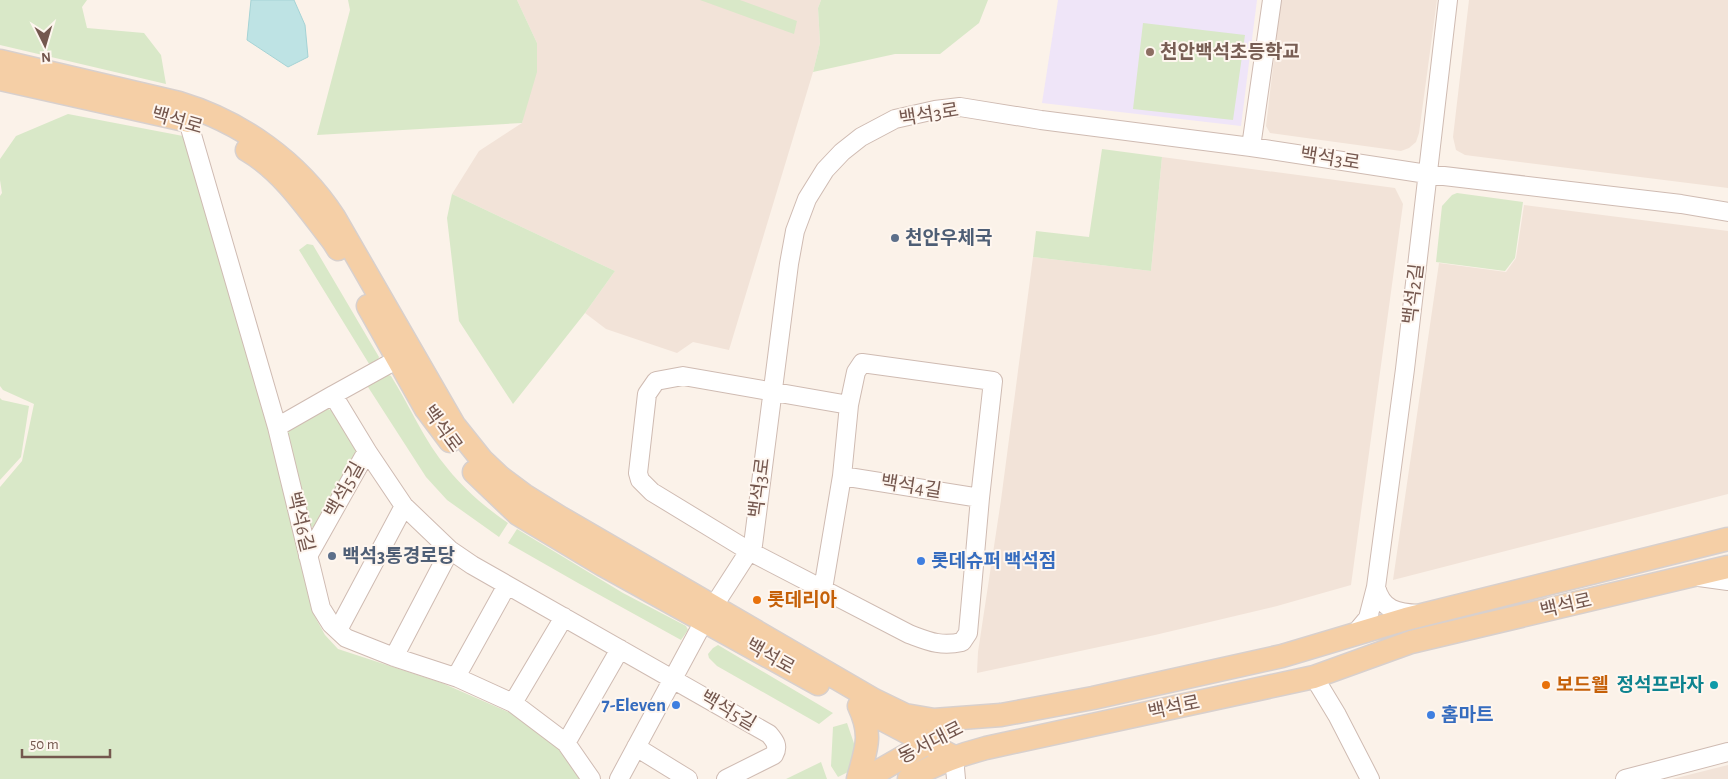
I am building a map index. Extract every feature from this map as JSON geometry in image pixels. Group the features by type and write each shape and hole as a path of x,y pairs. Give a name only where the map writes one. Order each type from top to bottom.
{"main road":[{"name":"백석로","path":"0,61 202,110 229,123 284,158 325,203 454,425 482,460 500,477 524,495 859,706 934,739 954,757 986,748 1314,677 1411,642 1728,567"},
{"name":"백석로","path":"0,80 188,121 220,134 260,158 293,190 333,241 426,410 475,474 518,514 603,565 709,613 905,715 934,720 1001,715 1093,698 1263,660 1424,615 1728,539"},
{"path":"858,779 868,734 866,721 859,706"},
{"path":"905,715 922,723 934,739"},
{"name":"동서대로","path":"865,779 934,739 974,722 1001,715"},
{"name":"동서대로","path":"910,779 926,768 954,757"}],"street":[{"path":"1251,147 1272,0"},
{"name":"백석2길","path":"1353,636 1368,618 1376,587 1405,369 1448,0"},
{"name":"백석3로","path":"619,779 709,613 753,545 789,264 795,231 807,199 825,170 842,152 877,127 913,114 960,107 1041,120 1251,147 1427,174 1681,204 1728,212"},
{"name":"백석6길","path":"188,121 277,427 321,608 346,638 394,657 456,677 513,703 566,743 591,779"},
{"path":"277,427 398,359"},
{"path":"823,590 842,476 849,405 856,372 862,362 993,381 968,632 962,642 947,645 909,634 823,590 749,551 652,492 640,480 638,473 647,394 656,381 683,376 849,405"},
{"name":"백석5길","path":"333,395 367,451 404,506 450,550 472,565 769,734 776,743 774,755 726,779"},
{"name":"백석5길","path":"308,556 367,451"},
{"name":"백석4길","path":"842,476 980,498"},
{"path":"338,630 404,506"},
{"path":"394,657 450,550"},
{"path":"1688,576 1728,581"},
{"path":"456,677 507,585"},
{"path":"1376,587 1378,596 1390,609 1403,613 1424,615"},
{"path":"513,703 564,617"},
{"path":"566,743 620,649"},
{"path":"1314,677 1337,715 1370,779"},
{"path":"636,747 688,779"},
{"path":"1625,779 1728,752"},
{"path":"954,757 956,779"}],"shaded area":[{"path":"517,0 821,0 818,8 820,43 813,72 729,350 693,342 677,353 606,329 585,313 615,271 452,194 479,151 522,123 537,43"},
{"name":"천안백석초등학교","path":"1058,0 1257,0 1241,126 1042,103"},
{"path":"1281,0 1437,0 1419,133 1416,142 1409,148 1401,151 1270,133 1266,126"},
{"path":"1469,0 1728,0 1728,188 1465,155 1456,150 1453,137"},
{"path":"1162,157 1395,188 1403,204 1351,585 1277,606 1155,635 977,673 978,652 1001,500 1033,257 1151,271"},
{"path":"1524,205 1728,231 1728,494 1393,580 1439,263 1506,272 1516,258"},
{"path":"1728,765 1728,779 1672,779"}],"green space":[{"path":"0,0 87,0 82,7 87,28 144,33 161,55 166,84 0,45"},
{"path":"348,0 517,0 537,43 537,72 522,123 317,135 350,10"},
{"path":"700,0 740,0 797,21 794,34"},
{"path":"821,0 988,0 979,23 940,54 895,54 813,72 820,43 818,8"},
{"path":"1143,23 1245,35 1233,120 1133,109"},
{"path":"68,114 183,136 272,432 314,615 325,635 338,649 442,683 515,715 566,754 583,779 0,779 0,487 22,461 34,404 3,390 0,386 0,196 2,193 0,159 16,136"},
{"path":"1102,149 1162,157 1151,271 1033,257 1036,231 1089,237"},
{"path":"1457,193 1523,202 1515,258 1505,271 1436,262 1442,206 1452,195"},
{"path":"452,194 615,271 585,313 513,404 459,321 447,218"},
{"path":"307,244 313,245 379,357 377,362 371,367 299,250"},
{"path":"387,374 391,376 398,387 439,458 461,484 508,523 499,537 447,500 426,477 368,387 369,383"},
{"path":"0,398 29,406 21,457 0,480"},
{"path":"316,407 333,411 358,446 359,455 314,529 303,518 284,430"},
{"path":"517,529 623,593 686,626 688,630 681,640 508,543"},
{"path":"718,645 833,713 819,724 717,666 709,658 708,654"},
{"path":"847,723 858,755 852,770 838,777 831,766 833,727"},
{"path":"821,762 827,779 786,779"}],"water":[{"path":"251,0 294,0 305,25 308,57 288,67 247,40"}],"place":[{"name":"천안백석초등학교","path":"1150,52"},
{"name":"천안우체국","path":"895,238"},
{"name":"백석3통경로당","path":"332,556"},
{"name":"롯데슈퍼 백석점","path":"921,561"},
{"name":"롯데리아","path":"757,600"},
{"name":"보드웰","path":"1546,685"},
{"name":"정석프라자","path":"1714,685"},
{"name":"7-Eleven","path":"676,705"},
{"name":"홈마트","path":"1431,715"}]}
